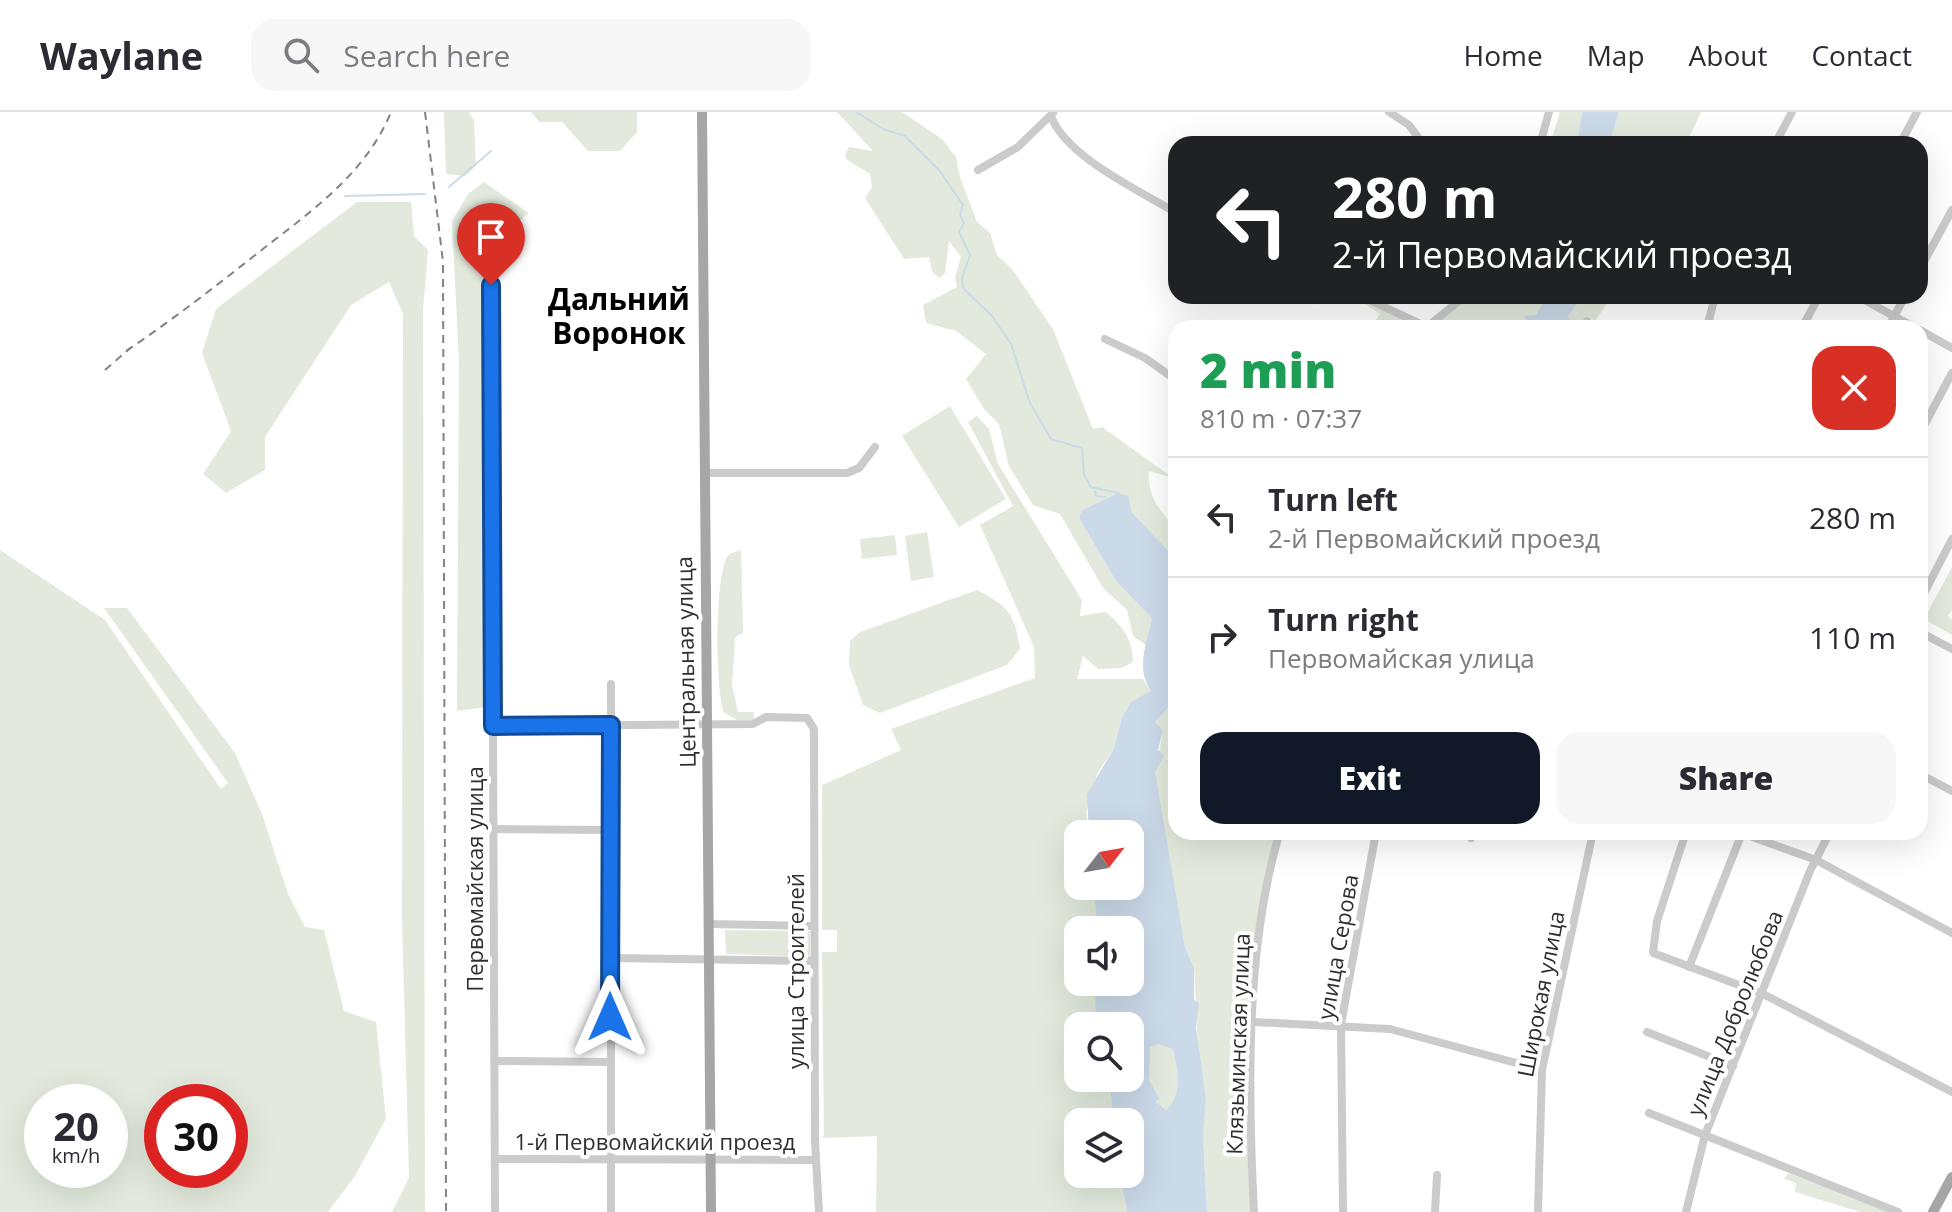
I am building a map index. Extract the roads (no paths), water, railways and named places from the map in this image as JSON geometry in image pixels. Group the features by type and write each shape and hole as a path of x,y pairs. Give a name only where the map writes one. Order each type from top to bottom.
{"main road":[{"name":"Центральная улица","path":"702,112 711,1212"},
{"path":"1933,1212 1952,1177"}],"street":[{"path":"1389,112 1409,125 1417,136"},
{"path":"1542,136 1549,112"},
{"path":"1779,136 1792,112"},
{"path":"1904,136 1917,112"},
{"path":"978,170 1018,147 1052,114"},
{"path":"1052,114 1056,131 1074,148 1168,208"},
{"path":"1928,254 1952,210"},
{"name":"Первомайская улица","path":"491,257 495,1212"},
{"path":"1378,304 1412,320"},
{"path":"1436,320 1455,304"},
{"path":"1872,304 1901,320"},
{"path":"1892,320 1901,304"},
{"path":"1928,335 1952,348"},
{"path":"1105,339 1145,358 1168,374"},
{"path":"1928,418 1952,373"},
{"path":"705,473 847,473 859,468 875,447"},
{"path":"1928,586 1952,539"},
{"path":"1928,636 1952,649"},
{"path":"611,684 611,1212"},
{"name":"улица Строителей","path":"707,724 753,724 766,717 807,718 814,729 815,1160 819,1212"},
{"path":"493,726 707,724"},
{"path":"1928,778 1952,791"},
{"path":"492,829 610,830"},
{"name":"Клязьминская улица","path":"1254,1212 1254,1022 1261,908 1278,840"},
{"name":"улица Серова","path":"1343,1212 1341,1024 1375,840"},
{"name":"Широкая улица","path":"1538,1212 1542,1070 1591,840"},
{"path":"1683,840 1657,921 1653,953 1763,994 1952,1092"},
{"path":"1689,967 1737,840"},
{"path":"1760,840 1816,860 1952,933"},
{"name":"улица Добролюбова","path":"1686,1212 1705,1135 1826,840"},
{"path":"709,924 813,926"},
{"path":"610,958 814,961"},
{"path":"1254,1022 1341,1024 1390,1029 1542,1070"},
{"path":"1647,1032 1733,1066"},
{"path":"495,1061 610,1062"},
{"path":"1649,1113 1898,1212"},
{"name":"1-й Первомайский проезд","path":"495,1159 815,1160"},
{"path":"1435,1212 1437,1175"}],"water":[{"path":"1582,112 1619,112 1612,136 1578,136"},
{"path":"1543,304 1577,304 1568,316 1570,320 1527,320 1524,316 1536,315"},
{"path":"1118,493 1128,496 1132,513 1168,551 1168,708 1155,722 1163,730 1158,750 1164,756 1155,772 1185,947 1194,968 1194,1000 1199,1003 1196,1027 1206,1100 1203,1136 1207,1212 1127,1212 1123,1188 1144,1188 1144,1108 1112,1108 1111,1092 1144,1092 1144,1012 1096,1012 1095,996 1144,996 1144,916 1096,916 1095,900 1144,900 1144,820 1088,820 1087,794 1114,748 1121,720 1131,702 1151,691 1143,664 1152,618 1116,581 1079,518 1081,511","holes":["1158,1044 1173,1049 1177,1089 1166,1110 1156,1102 1159,1098 1149,1080 1150,1047"]}],"waterway":[{"path":"856,112 883,129 905,136 939,170 963,205 960,215 964,223 959,232 970,255 962,278 963,288 992,316 1011,344 1030,403 1051,439 1082,448 1084,475 1091,487 1118,493"},
{"path":"449,187 491,151"},
{"path":"345,196 425,194"},
{"path":"1095,491 1096,496 1105,497"}],"railway":[{"path":"126,351 207,293 333,192 366,156 391,112"},
{"path":"425,112 443,262 446,1212"},
{"path":"105,370 135,344"}],"district":[{"name":"Дальний Воронок","path":"619,317"}]}
